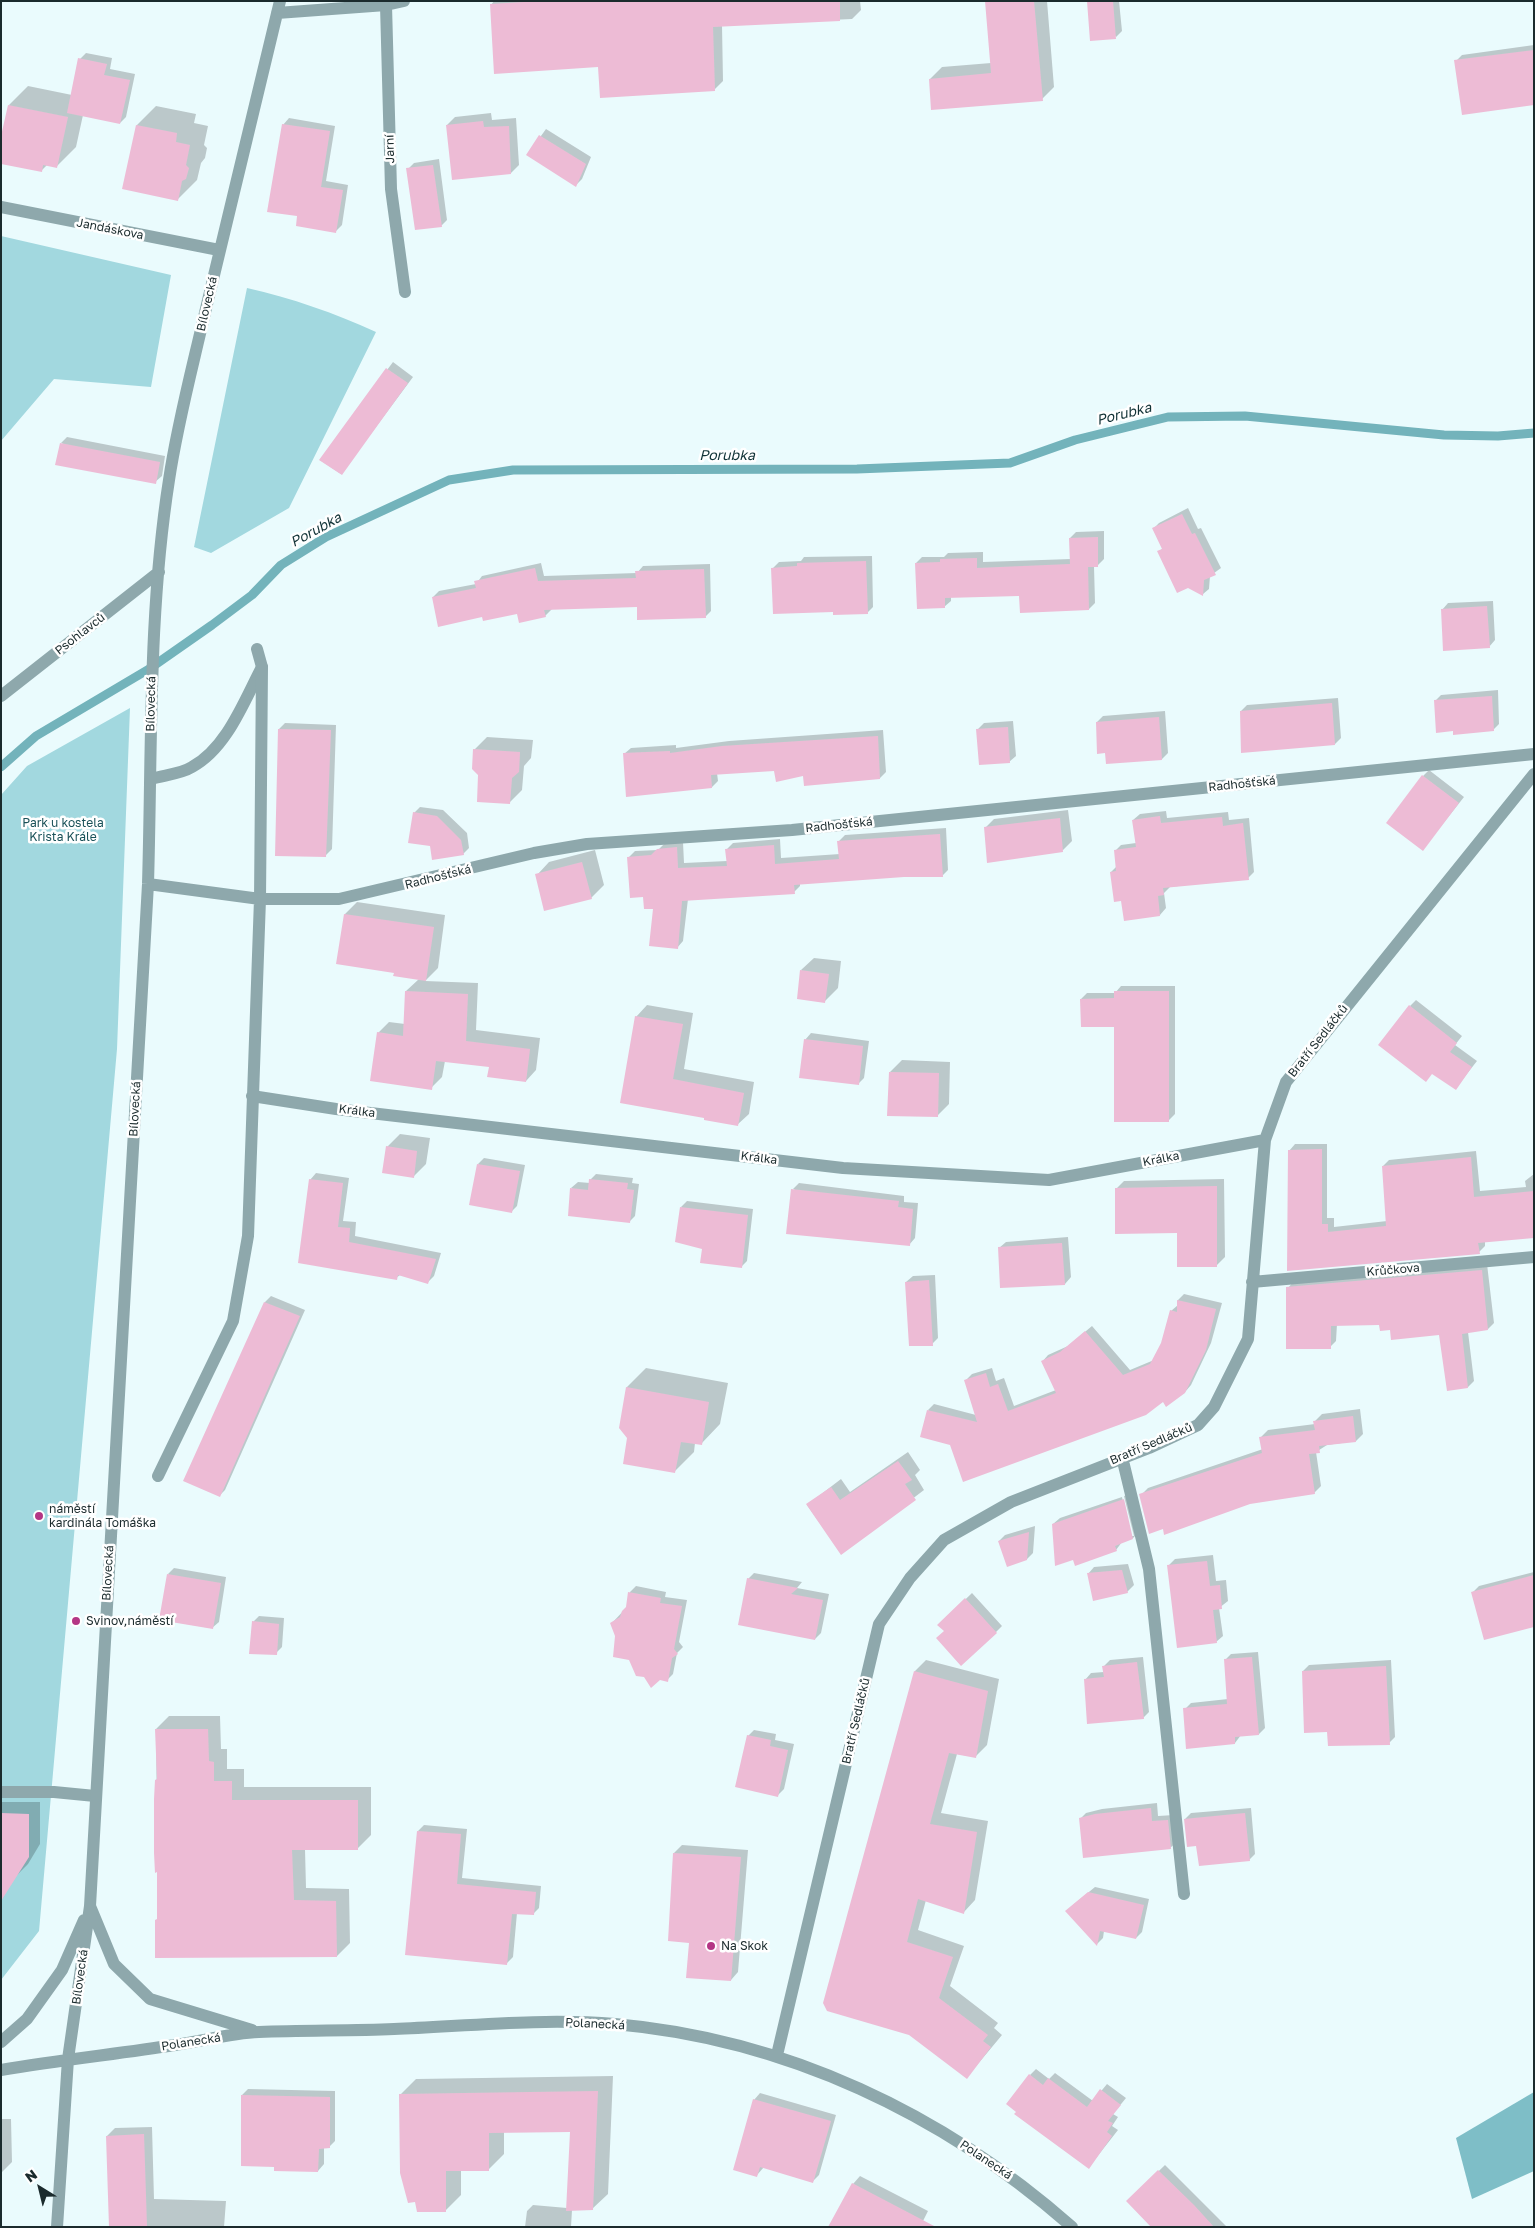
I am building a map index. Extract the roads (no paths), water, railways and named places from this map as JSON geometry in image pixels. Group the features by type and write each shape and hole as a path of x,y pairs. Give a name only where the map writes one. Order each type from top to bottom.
{"street":[{"path":"278,7 386,5 404,1"},
{"name":"Jarní","path":"386,5 391,189 406,292"},
{"name":"Bílovecká","path":"57,2227 68,2059 90,1906 148,884 151,779 150,715 158,572 169,479 219,250 278,7"},
{"name":"Jandáskova","path":"1,206 219,250"},
{"name":"Psohlavců","path":"1,696 158,572"},
{"path":"158,1476 233,1321 248,1236 260,899 262,667 257,649"},
{"path":"151,779 191,768 209,756 236,716 262,667"},
{"name":"Radhošťská","path":"148,884 260,899 339,899 534,853 587,844 792,830 1534,754"},
{"name":"Bratří Sedláčků","path":"776,2055 879,1624 910,1578 944,1540 1011,1502 1149,1448 1198,1425 1214,1407 1248,1339 1265,1140 1286,1082 1534,774"},
{"name":"Králka","path":"252,1096 336,1109 843,1168 1049,1180 1265,1140"},
{"name":"Krůčkova","path":"1252,1282 1534,1257"},
{"path":"1122,1457 1149,1569 1184,1894"},
{"path":"1,1792 54,1792 95,1796"},
{"path":"90,1906 114,1964 150,1999 256,2032"},
{"path":"1,2042 27,2020 62,1970 90,1906"},
{"name":"Polanecká","path":"1,2070 68,2059 174,2046 256,2032 325,2032 572,2022 658,2028 729,2042 776,2055 872,2093 912,2114 1012,2177 1072,2227"}],"waterway":[{"name":"Porubka","path":"1,767 36,736 149,669 212,625 252,595 281,565 326,537 449,480 513,470 857,469 1010,463 1075,440 1168,417 1245,416 1444,435 1498,436 1534,433"}],"place":[{"name":"náměstí kardinála Tomáška","path":"39,1516"},
{"name":"Svinov,náměstí","path":"76,1621"},
{"name":"Na Skok","path":"711,1946"}],"park label":[{"name":"Park u kostela Krista Krále","path":"63,830"}]}
